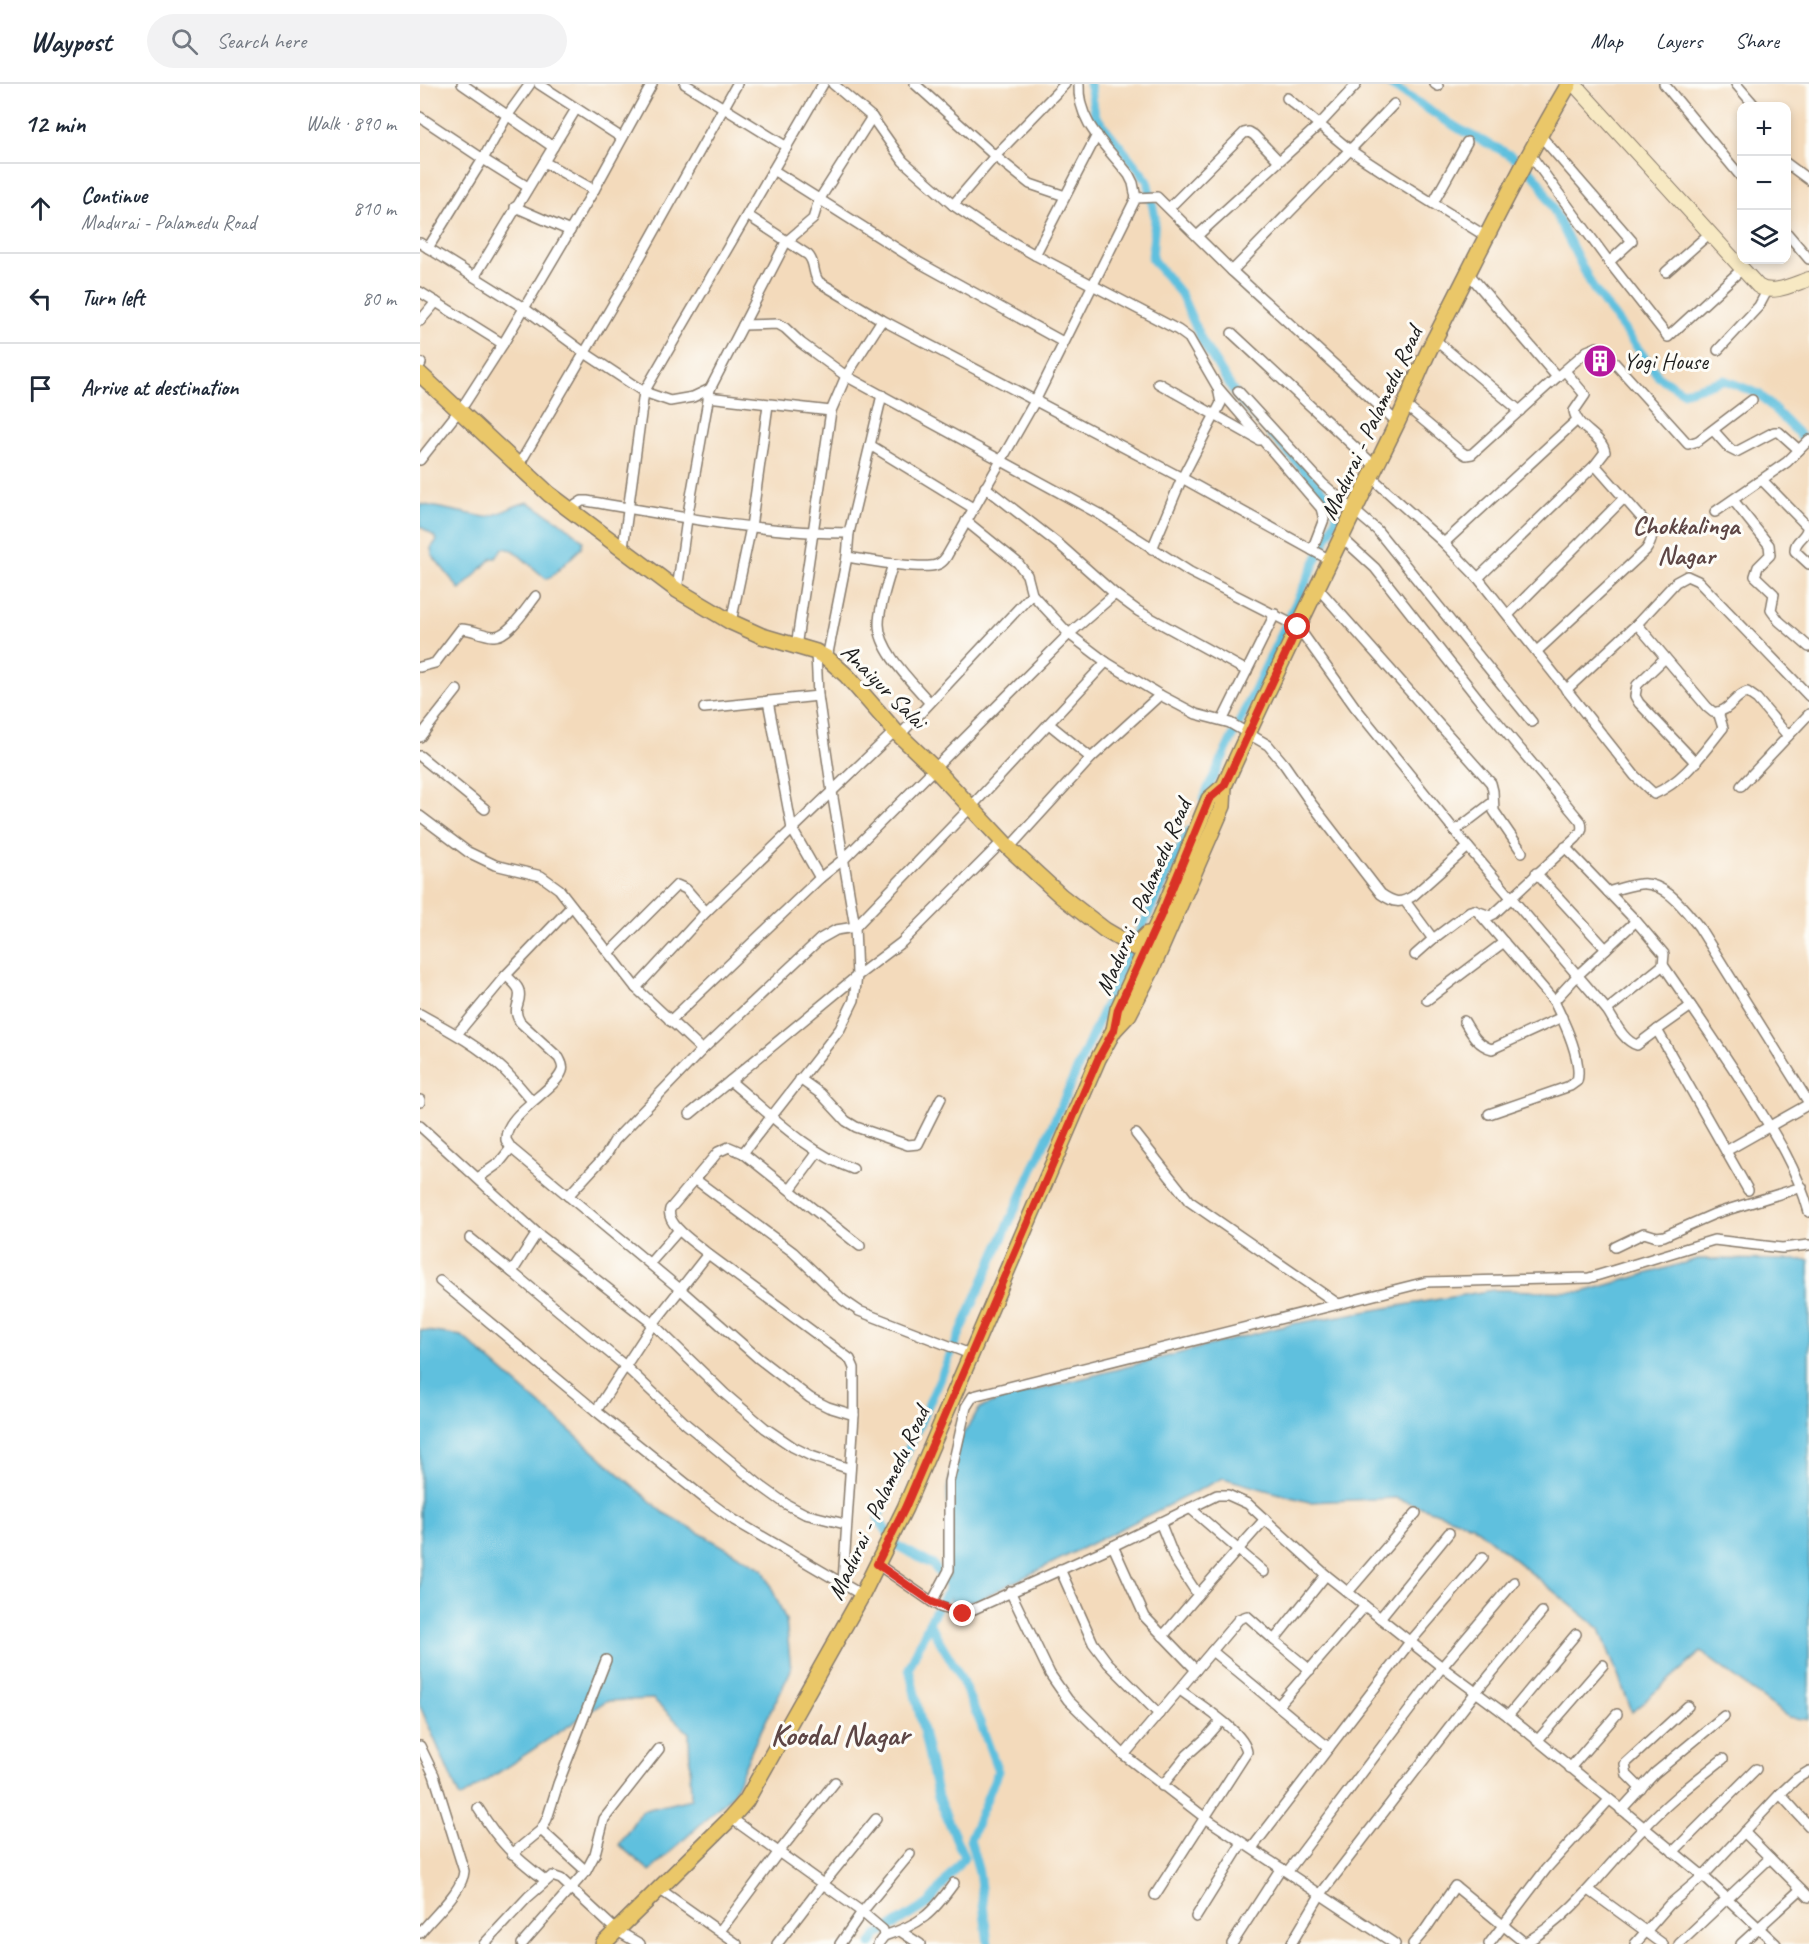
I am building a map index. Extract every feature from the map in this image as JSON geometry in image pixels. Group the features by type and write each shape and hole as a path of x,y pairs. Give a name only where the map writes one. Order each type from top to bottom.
{"main road":[{"name":"Madurai - Palamedu Road","path":"603,1944 746,1801 862,1595 900,1518 1098,1059 1114,1030 1129,1014 1158,955 1209,799 1224,786 1245,730 1397,422 1434,339 1528,154 1569,84"},
{"path":"1574,84 1758,286 1767,291 1809,279"},
{"name":"Anaiyur Salai","path":"420,366 519,461 557,501 677,590 732,622 762,636 822,655 847,676 897,733 935,769 1006,845 1061,896 1133,952 1151,971"},
{"name":"Anaiyur Salai","path":"519,461 594,527"},
{"name":"Madurai - Palamedu Road","path":"1114,1030 1118,1009 1127,990 1133,952 1181,885"},
{"path":"1133,952 1158,955"}],"street":[{"path":"462,84 553,147"},
{"path":"530,84 507,116 483,159 424,245 524,308 585,353 644,392 670,401 709,393 768,405 831,411"},
{"path":"539,84 622,138"},
{"path":"420,460 423,450 462,407 503,344 594,190 652,84"},
{"path":"685,84 787,147"},
{"path":"519,461 585,353 737,84"},
{"path":"622,548 644,392 823,84"},
{"path":"833,84 872,117 903,161 953,205 1035,255 1185,334 1218,388 1313,497 1324,514 1312,550"},
{"path":"915,84 995,156 1030,184 1065,196"},
{"path":"953,205 995,156 1065,84"},
{"path":"847,557 893,564 932,566 939,564 949,552 1035,401 1091,285 1138,198 1130,175 1087,123 1078,97 1079,84"},
{"path":"1664,84 1737,172"},
{"path":"1736,84 1752,102"},
{"path":"1197,236 1319,125 1356,85"},
{"path":"1287,98 1350,150 1409,190 1487,237"},
{"path":"1232,271 1394,104"},
{"path":"475,276 576,109"},
{"path":"420,117 528,187"},
{"path":"677,590 709,393 786,242 813,219 819,200 872,117"},
{"path":"1169,208 1244,133 1249,132 1254,135 1279,161"},
{"path":"1539,134 1632,241 1610,262"},
{"path":"1035,255 1097,135"},
{"path":"1433,203 1467,142"},
{"path":"1528,154 1668,337 1742,269"},
{"path":"544,162 594,190"},
{"path":"1791,166 1808,178"},
{"path":"773,170 920,263 1063,342"},
{"path":"1138,198 1157,197 1232,271 1397,422"},
{"path":"515,207 570,231"},
{"path":"747,215 812,260 815,278 819,282 882,320 1182,478 1329,560"},
{"path":"1666,272 1710,234"},
{"path":"1791,238 1809,259"},
{"path":"1468,274 1561,374 1585,395 1574,411 1577,420 1605,449 1603,456 1595,465 1478,578"},
{"path":"1719,350 1759,306 1767,291"},
{"path":"420,292 503,344"},
{"path":"420,321 436,302"},
{"path":"796,647 831,411 846,375 882,320"},
{"path":"743,325 778,324 846,375 1098,514 1190,572 1297,627 1355,707 1468,847 1607,1010 1633,1045 1641,1044 1691,1006"},
{"path":"1232,333 1478,578 1635,776 1654,794 1669,788 1696,763 1723,728 1718,712"},
{"path":"1434,339 1520,411"},
{"path":"1405,405 1466,455 1478,451 1587,351 1597,347 1688,444 1698,441 1752,400"},
{"path":"1158,383 1267,444"},
{"path":"1152,549 1182,478 1221,403 1218,388"},
{"path":"1238,391 1323,484 1377,531 1393,549 1532,722"},
{"path":"743,1153 840,1029 854,1000 855,927 818,696 822,655 847,557 849,533 882,395"},
{"path":"732,622 751,526 768,405"},
{"path":"1444,543 1577,420"},
{"path":"1713,430 1730,449 1736,452 1774,432 1779,432 1804,445 1787,462 1715,512"},
{"path":"870,445 973,508"},
{"path":"1537,651 1651,543 1652,533 1647,524 1595,465"},
{"path":"1762,480 1807,526 1808,530 1797,542 1795,551 1809,564"},
{"path":"986,487 1061,546 1114,594 1156,623 1247,671"},
{"path":"1508,615 1624,498"},
{"path":"1733,500 1769,545 1770,555 1758,567 1755,576 1774,594 1771,610 1779,621 1809,647"},
{"path":"573,507 582,501 587,501 687,519 814,533 849,533"},
{"path":"966,521 1018,563 1027,575 1032,594 1069,634 1106,662 1196,714 1227,721 1268,745 1382,894 1397,903 1405,901 1468,847"},
{"path":"1341,537 1375,568 1480,701 1581,822 1581,832 1490,916 1470,910 1415,956"},
{"path":"893,564 879,623 881,639 887,650 929,702"},
{"path":"1566,690 1637,624 1676,582 1682,577 1692,577 1698,580 1809,696"},
{"path":"1317,587 1491,783 1498,818 1522,852"},
{"path":"636,988 706,912 929,702 1032,594"},
{"path":"670,1021 820,878 845,858 1069,634 1114,594"},
{"path":"420,667 435,663 460,629 471,629 495,637 504,634 536,596"},
{"path":"1227,721 1247,671 1275,614"},
{"path":"1637,624 1713,712 1724,710 1742,694 1747,693 1757,699 1788,736"},
{"path":"1665,658 1637,686 1635,696 1696,763"},
{"path":"568,1196 606,1155 615,1140 702,1050 820,939 836,930 855,927 1106,662"},
{"path":"420,737 457,690"},
{"path":"690,1113 856,976 902,942 1006,845 1091,758 1160,695"},
{"path":"704,708 818,696"},
{"path":"768,701 792,829 820,878"},
{"path":"1742,786 1809,714"},
{"path":"1049,724 1091,758"},
{"path":"420,756 485,809"},
{"path":"1455,831 1493,802"},
{"path":"420,816 468,852 495,865 541,876 551,881 560,889 636,988 702,1050"},
{"path":"1565,847 1636,921 1664,954 1663,966 1771,1127 1802,1187 1809,1212"},
{"path":"1536,873 1606,949"},
{"path":"1608,892 1642,883 1658,887 1684,909 1699,927 1809,1104 1726,1151"},
{"path":"609,953 677,885 686,889 706,912"},
{"path":"1405,901 1433,939"},
{"path":"457,1034 506,975 572,906"},
{"path":"1478,911 1554,1001 1579,1066 1577,1081 1570,1086 1490,1114"},
{"path":"1554,1001 1578,975 1636,921"},
{"path":"1427,1000 1504,942"},
{"path":"1607,1010 1663,966"},
{"path":"506,975 520,993 516,1010 520,1022 559,1058 563,1065 562,1072 556,1079 508,1127 506,1140 511,1148 650,1263 758,1358 810,1398 828,1407 854,1415"},
{"path":"420,1014 457,1034 503,1069 532,1101"},
{"path":"1464,1021 1475,1040 1492,1049 1562,1017"},
{"path":"1657,1030 1748,1190"},
{"path":"800,1079 821,1094 846,1121 865,1132 908,1146 918,1144 941,1098"},
{"path":"730,1081 818,1152 836,1163 853,1169"},
{"path":"420,1126 537,1233 653,1324 725,1394 765,1428 811,1456 850,1469"},
{"path":"1136,1134 1189,1201 1338,1304"},
{"path":"478,1178 500,1162 511,1148"},
{"path":"843,1582 845,1524 854,1415 854,1368 850,1359 708,1254 671,1221 669,1213 718,1152 722,1148 733,1148 743,1153 860,1246"},
{"path":"790,1190 818,1152"},
{"path":"696,1180 793,1252 843,1300 859,1311 970,1354"},
{"path":"1615,1247 1644,1233 1657,1237 1664,1236 1714,1214 1802,1187"},
{"path":"650,1263 680,1230"},
{"path":"512,1272 537,1233"},
{"path":"470,1238 624,1365 686,1424 761,1486 805,1514 845,1524"},
{"path":"936,1605 950,1570 949,1482 966,1407 973,1396 1426,1282 1588,1278 1714,1240 1782,1248 1809,1245"},
{"path":"596,1411 653,1324 708,1254"},
{"path":"441,1281 704,1498 734,1520 862,1595"},
{"path":"879,1560 936,1605 963,1614 1113,1546 1217,1495 1228,1495 1248,1504 1326,1575 1508,1716 1703,1876 1776,1944"},
{"path":"1190,1508 1264,1572"},
{"path":"1348,1592 1416,1513"},
{"path":"1163,1636 1265,1519"},
{"path":"1160,1522 1175,1560 1198,1595"},
{"path":"1380,1618 1449,1533"},
{"path":"1113,1546 1145,1617 1196,1670"},
{"path":"1252,1848 1410,1642 1483,1557"},
{"path":"1060,1569 1093,1643 1108,1663 1159,1714"},
{"path":"1274,1640 1326,1575"},
{"path":"1232,1944 1284,1870 1442,1667 1514,1582"},
{"path":"1010,1591 1050,1674 1068,1700 1124,1755 1204,1817 1395,1944"},
{"path":"1278,1706 1365,1606"},
{"path":"1291,1944 1320,1895 1476,1692 1542,1612"},
{"path":"1124,1755 1239,1619 1247,1616 1310,1670"},
{"path":"1508,1716 1576,1635"},
{"path":"1212,1652 1329,1748"},
{"path":"512,1854 541,1830 606,1660"},
{"path":"1537,1741 1603,1665"},
{"path":"1155,1895 1247,1752 1241,1739 1180,1690"},
{"path":"1641,1789 1627,1775 1625,1764 1688,1706"},
{"path":"1570,1768 1617,1714"},
{"path":"1622,1810 1671,1759 1724,1716"},
{"path":"1162,1786 1187,1755 1221,1721"},
{"path":"420,1746 434,1774 464,1871 464,1879 458,1888 420,1933"},
{"path":"522,1944 586,1871 595,1854 604,1819 659,1749"},
{"path":"1413,1944 1455,1886 1525,1944 1555,1924 1589,1890 1643,1828 1723,1759"},
{"path":"1672,1852 1756,1769"},
{"path":"1635,1944 1669,1905 1703,1876 1780,1794 1809,1770"},
{"path":"720,1931 835,1782"},
{"path":"1780,1794 1809,1826"},
{"path":"1490,1944 1546,1869 1609,1800"},
{"path":"478,1808 501,1843 545,1880"},
{"path":"730,1818 862,1912 882,1936 900,1931 933,1911 954,1883"},
{"path":"777,1944 876,1820"},
{"path":"541,1830 586,1871"},
{"path":"1744,1832 1809,1897"},
{"path":"1196,1917 1242,1843"},
{"path":"840,1944 862,1912 910,1854"},
{"path":"1679,1944 1770,1858"},
{"path":"484,1944 545,1880 556,1876 616,1930 640,1944"},
{"path":"658,1888 737,1944"},
{"path":"1741,1944 1801,1889"},
{"path":"1589,1890 1663,1944"},
{"path":"420,1916 428,1923"},
{"path":"900,1931 920,1944"}],"water":[{"path":"528,502 559,521 580,538 583,541 581,548 551,577 546,579 513,550 503,548 496,558 492,558 460,590 432,555 431,548 437,540 420,526 420,504 485,517"},
{"path":"1698,1259 1809,1260 1809,1720 1788,1717 1701,1652 1632,1712 1600,1629 1472,1525 1396,1498 1309,1502 1223,1478 978,1600 950,1604 947,1489 959,1440 980,1408 1003,1399 1292,1324 1493,1290 1583,1292"},
{"path":"420,1330 462,1336 664,1513 763,1569 786,1620 791,1670 733,1794 650,1871 619,1845 641,1811 691,1799 689,1733 653,1699 606,1701 460,1798 420,1706"}],"waterway":[{"path":"1090,84 1095,115 1147,180 1155,217 1152,259 1181,294 1203,343 1238,398 1333,502 1337,516 1203,799"},
{"path":"1389,84 1461,130 1511,156 1539,181 1593,288 1659,377 1683,392 1724,380 1759,394 1809,444"},
{"path":"988,1944 979,1872 970,1840 998,1771 958,1672 929,1623 950,1586 933,1565 896,1545 878,1518 1123,966 1189,831"},
{"path":"871,1944 876,1936 929,1903 964,1857 938,1797 909,1668 929,1623"}],"place":[{"name":"Yogi House","path":"1600,361"}],"district":[{"name":"Chokkalinga Nagar","path":"1686,540"},
{"name":"Koodal Nagar","path":"840,1735"}],"route":[{"path":"963,1614 940,1607 877,1564 905,1508 1098,1059 1114,1030 1118,1009 1161,915 1209,799 1224,786 1298,627"}]}
